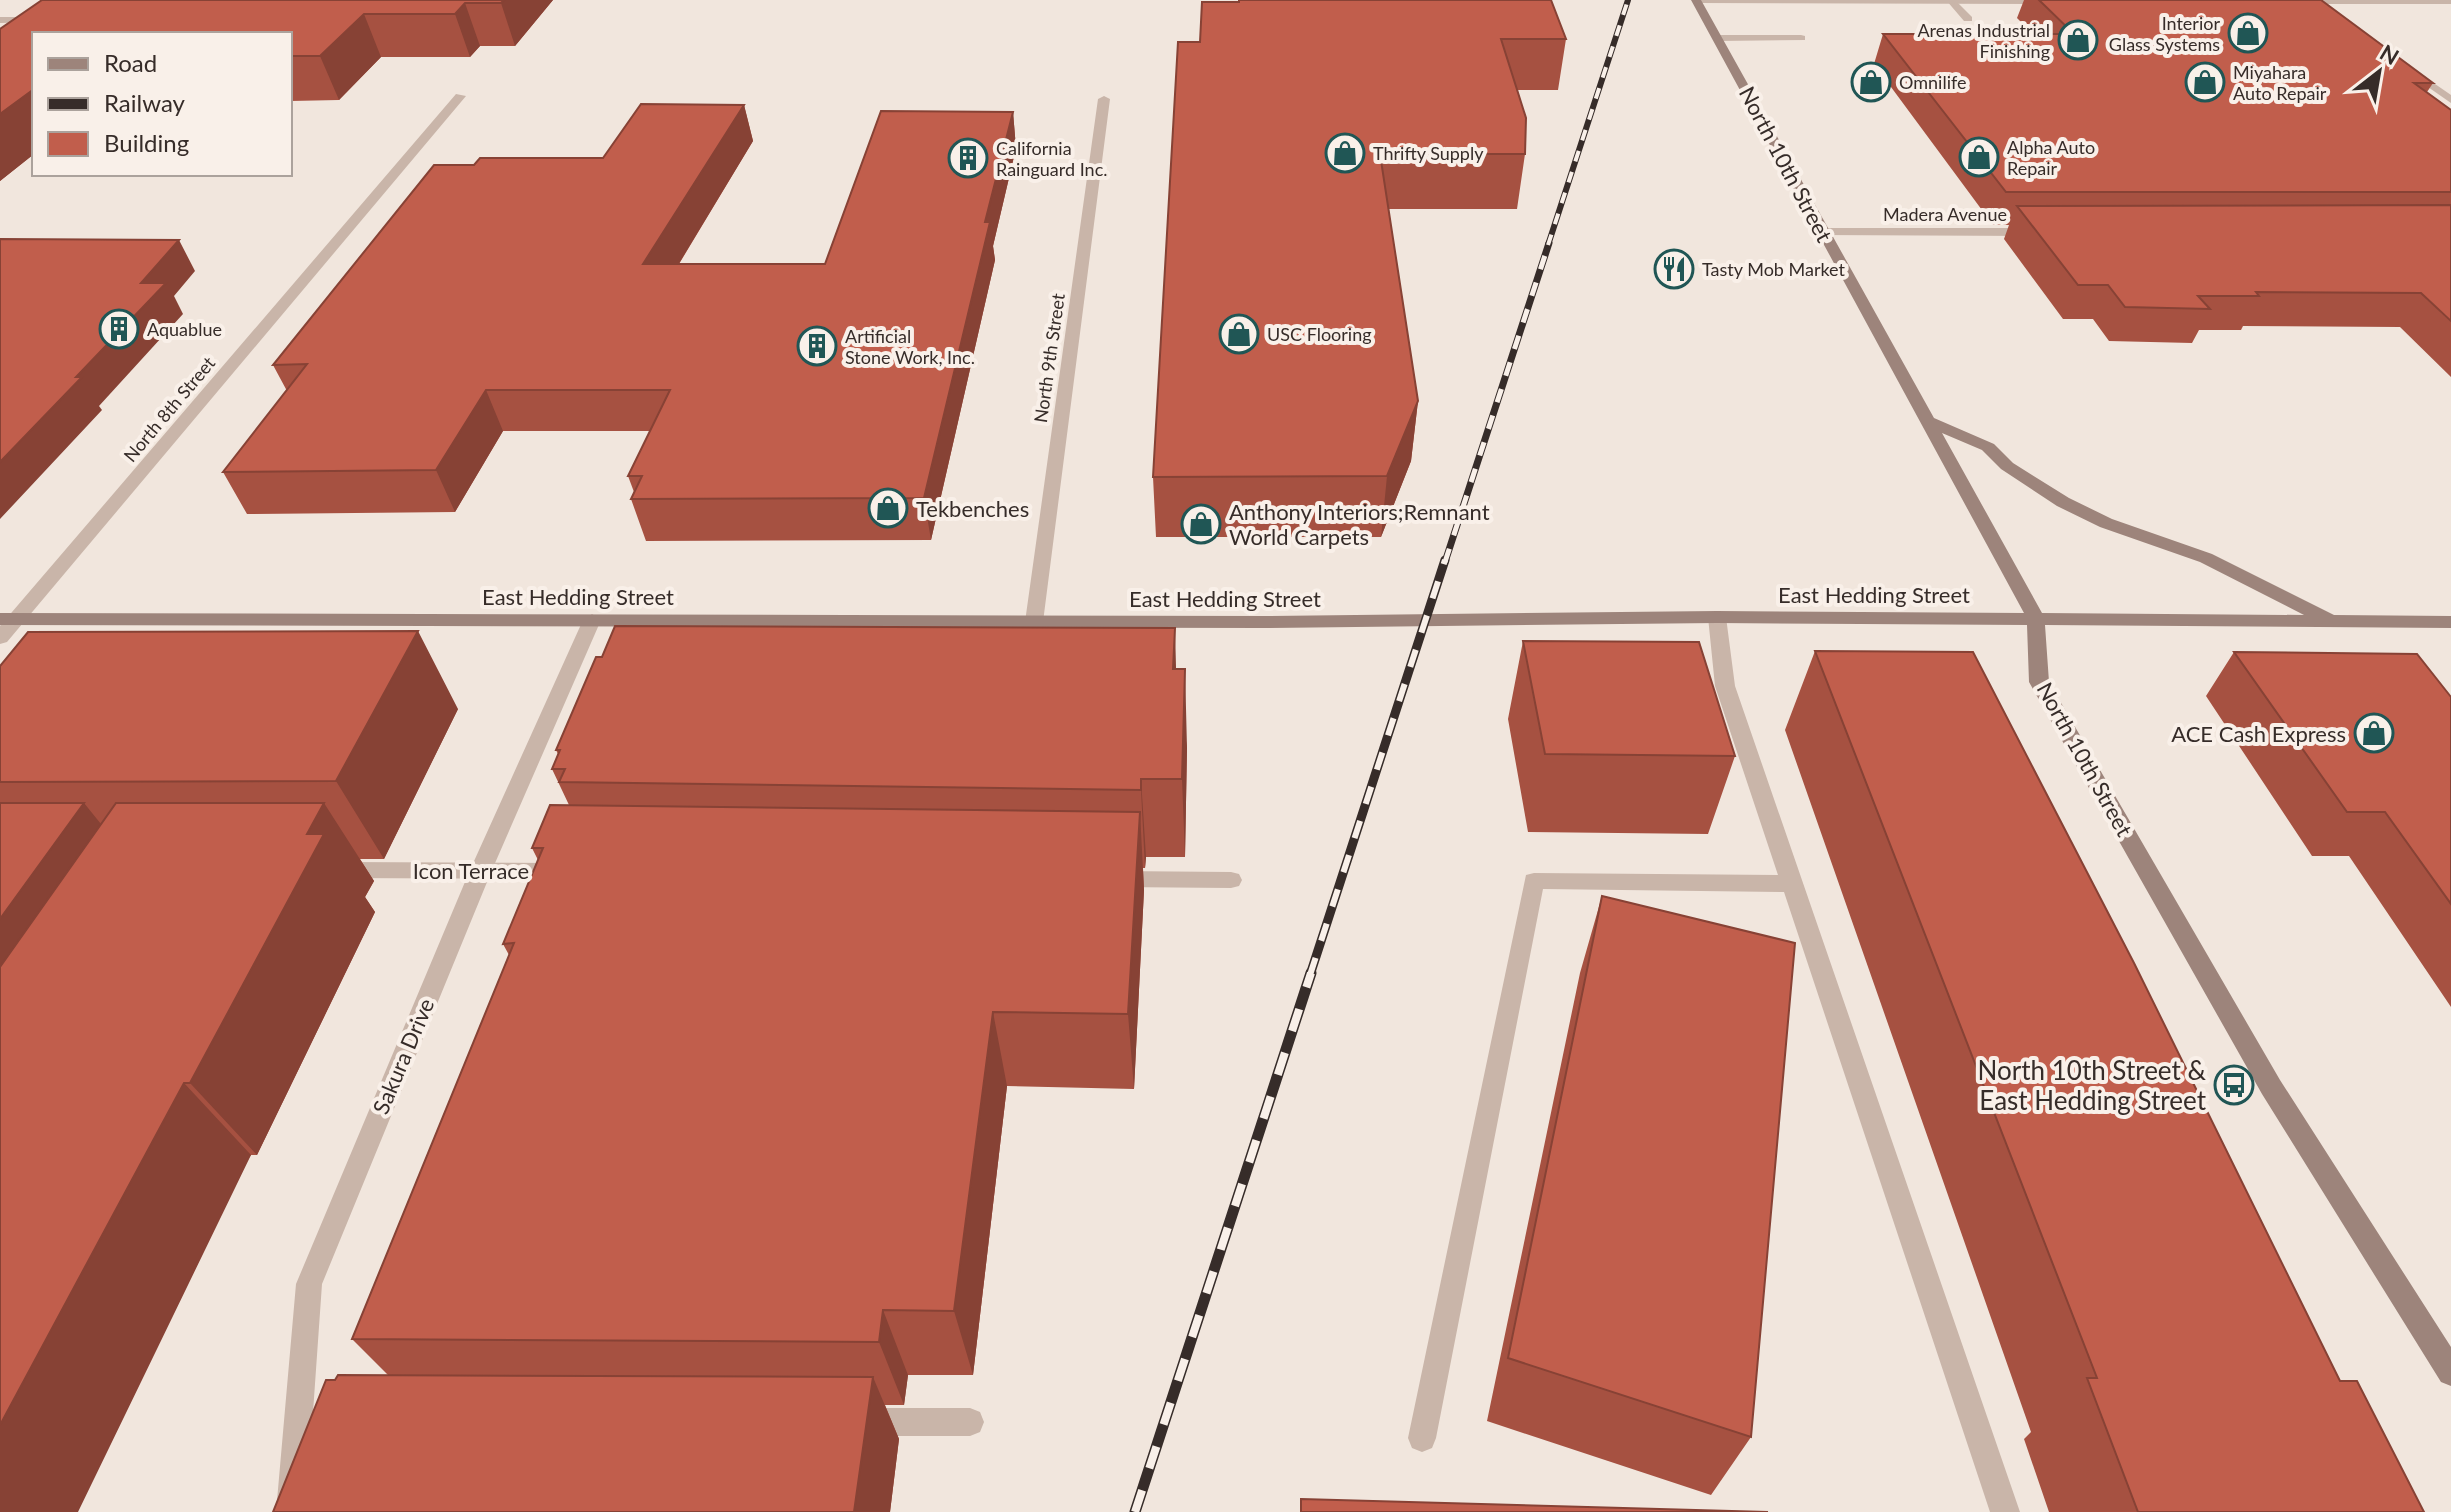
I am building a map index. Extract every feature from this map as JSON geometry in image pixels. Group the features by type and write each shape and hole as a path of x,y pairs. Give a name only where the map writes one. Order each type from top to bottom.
{"main road":[{"name":"North 10th Street","path":"1697,0 2036,619 2039,682 2271,1087 2451,1372"},
{"path":"1930,422 1988,447 2007,466 2063,502 2106,523 2206,558 2333,622"},
{"name":"East Hedding Street","path":"8,619 1034,622 1717,617 2451,622"}],"street":[{"path":"0,20 41,20 70,0"},
{"path":"1697,0 2067,1"},
{"path":"2317,0 2336,14"},
{"path":"1950,1 1968,19"},
{"path":"2285,1 2451,1"},
{"path":"1718,38 1801,38"},
{"path":"2400,62 2451,100"},
{"name":"North 8th Street","path":"0,638 8,619 460,96"},
{"name":"North 9th Street","path":"1034,622 1104,99"},
{"name":"Madera Avenue","path":"1823,232 2046,232"},
{"path":"1717,617 1725,686 2005,1512"},
{"name":"Sakura Drive","path":"291,1512 309,1284 481,870 592,620"},
{"name":"Icon Terrace","path":"325,870 576,871"},
{"path":"1087,878 1231,880"},
{"path":"1422,1438 1534,881 1792,884"},
{"path":"298,1419 330,1419"},
{"path":"842,1422 970,1422"}],"building":[{"path":"42,0 504,0 501,3 465,3 455,14 364,14 320,56 292,56 292,32 32,32 32,90 0,114 0,29"},
{"path":"1551,0 1566,39 1501,39 1526,118 1525,154 1380,154 1418,401 1387,476 1153,477 1178,42 1200,42 1202,2"},
{"path":"2039,0 2321,0 2433,83 2414,83 2451,110 2451,192 2006,192 1883,34 2074,34"},
{"path":"641,104 744,105 643,264 825,264 881,111 1013,112 985,222 990,222 924,498 631,499 642,476 628,476 670,390 486,390 436,470 223,472 307,364 273,365 434,165 474,165 480,158 603,158"},
{"path":"2451,205 2451,321 2421,293 2256,292 2259,296 2198,296 2210,309 2125,307 2108,285 2078,285 2017,206"},
{"path":"0,239 179,240 141,283 166,283 0,462"},
{"path":"615,626 1175,628 1173,669 1185,669 1182,779 1141,779 1141,790 559,782 565,769 552,769 560,750 556,750 596,657 602,657"},
{"path":"418,631 336,781 0,782 0,666 28,632"},
{"path":"1523,641 1699,642 1735,756 1545,754"},
{"path":"1815,651 1973,652 2134,963 2340,1381 2357,1381 2424,1512 2138,1512 2087,1378 2097,1378"},
{"path":"2234,652 2417,654 2451,697 2451,904 2385,812 2347,812"},
{"path":"0,803 84,803 0,919"},
{"path":"116,803 324,803 307,834 324,834 190,1083 184,1083 0,1425 0,967"},
{"path":"550,805 1140,812 1128,1014 993,1012 954,1311 883,1310 879,1342 352,1339 514,943 503,944 543,848 532,848"},
{"path":"1602,896 1795,943 1751,1437 1508,1358"},
{"path":"338,1375 873,1377 854,1512 273,1512 326,1380 335,1380"},
{"path":"1301,1499 1768,1512 1301,1512"}],"railway":[{"path":"1548,245 1628,0"},
{"path":"1445,562 1549,243"},
{"path":"1310,975 1445,560"},
{"path":"1135,1512 1311,973"}],"place":[{"name":"Interior Glass Systems","path":"2248,33"},
{"name":"Arenas Industrial Finishing","path":"2078,40"},
{"name":"Omnilife","path":"1871,82"},
{"name":"Miyahara Auto Repair","path":"2205,82"},
{"name":"Thrifty Supply","path":"1345,153"},
{"name":"Alpha Auto Repair","path":"1979,157"},
{"name":"California Rainguard Inc.","path":"968,158"},
{"name":"Tasty Mob Market","path":"1674,269"},
{"name":"Aquablue","path":"119,329"},
{"name":"USC Flooring","path":"1239,334"},
{"name":"Artificial Stone Work, Inc.","path":"817,346"},
{"name":"Tekbenches","path":"888,508"},
{"name":"Anthony Interiors;Remnant World Carpets","path":"1201,524"},
{"name":"ACE Cash Express","path":"2374,733"},
{"name":"North 10th Street & East Hedding Street","path":"2234,1085"}]}
